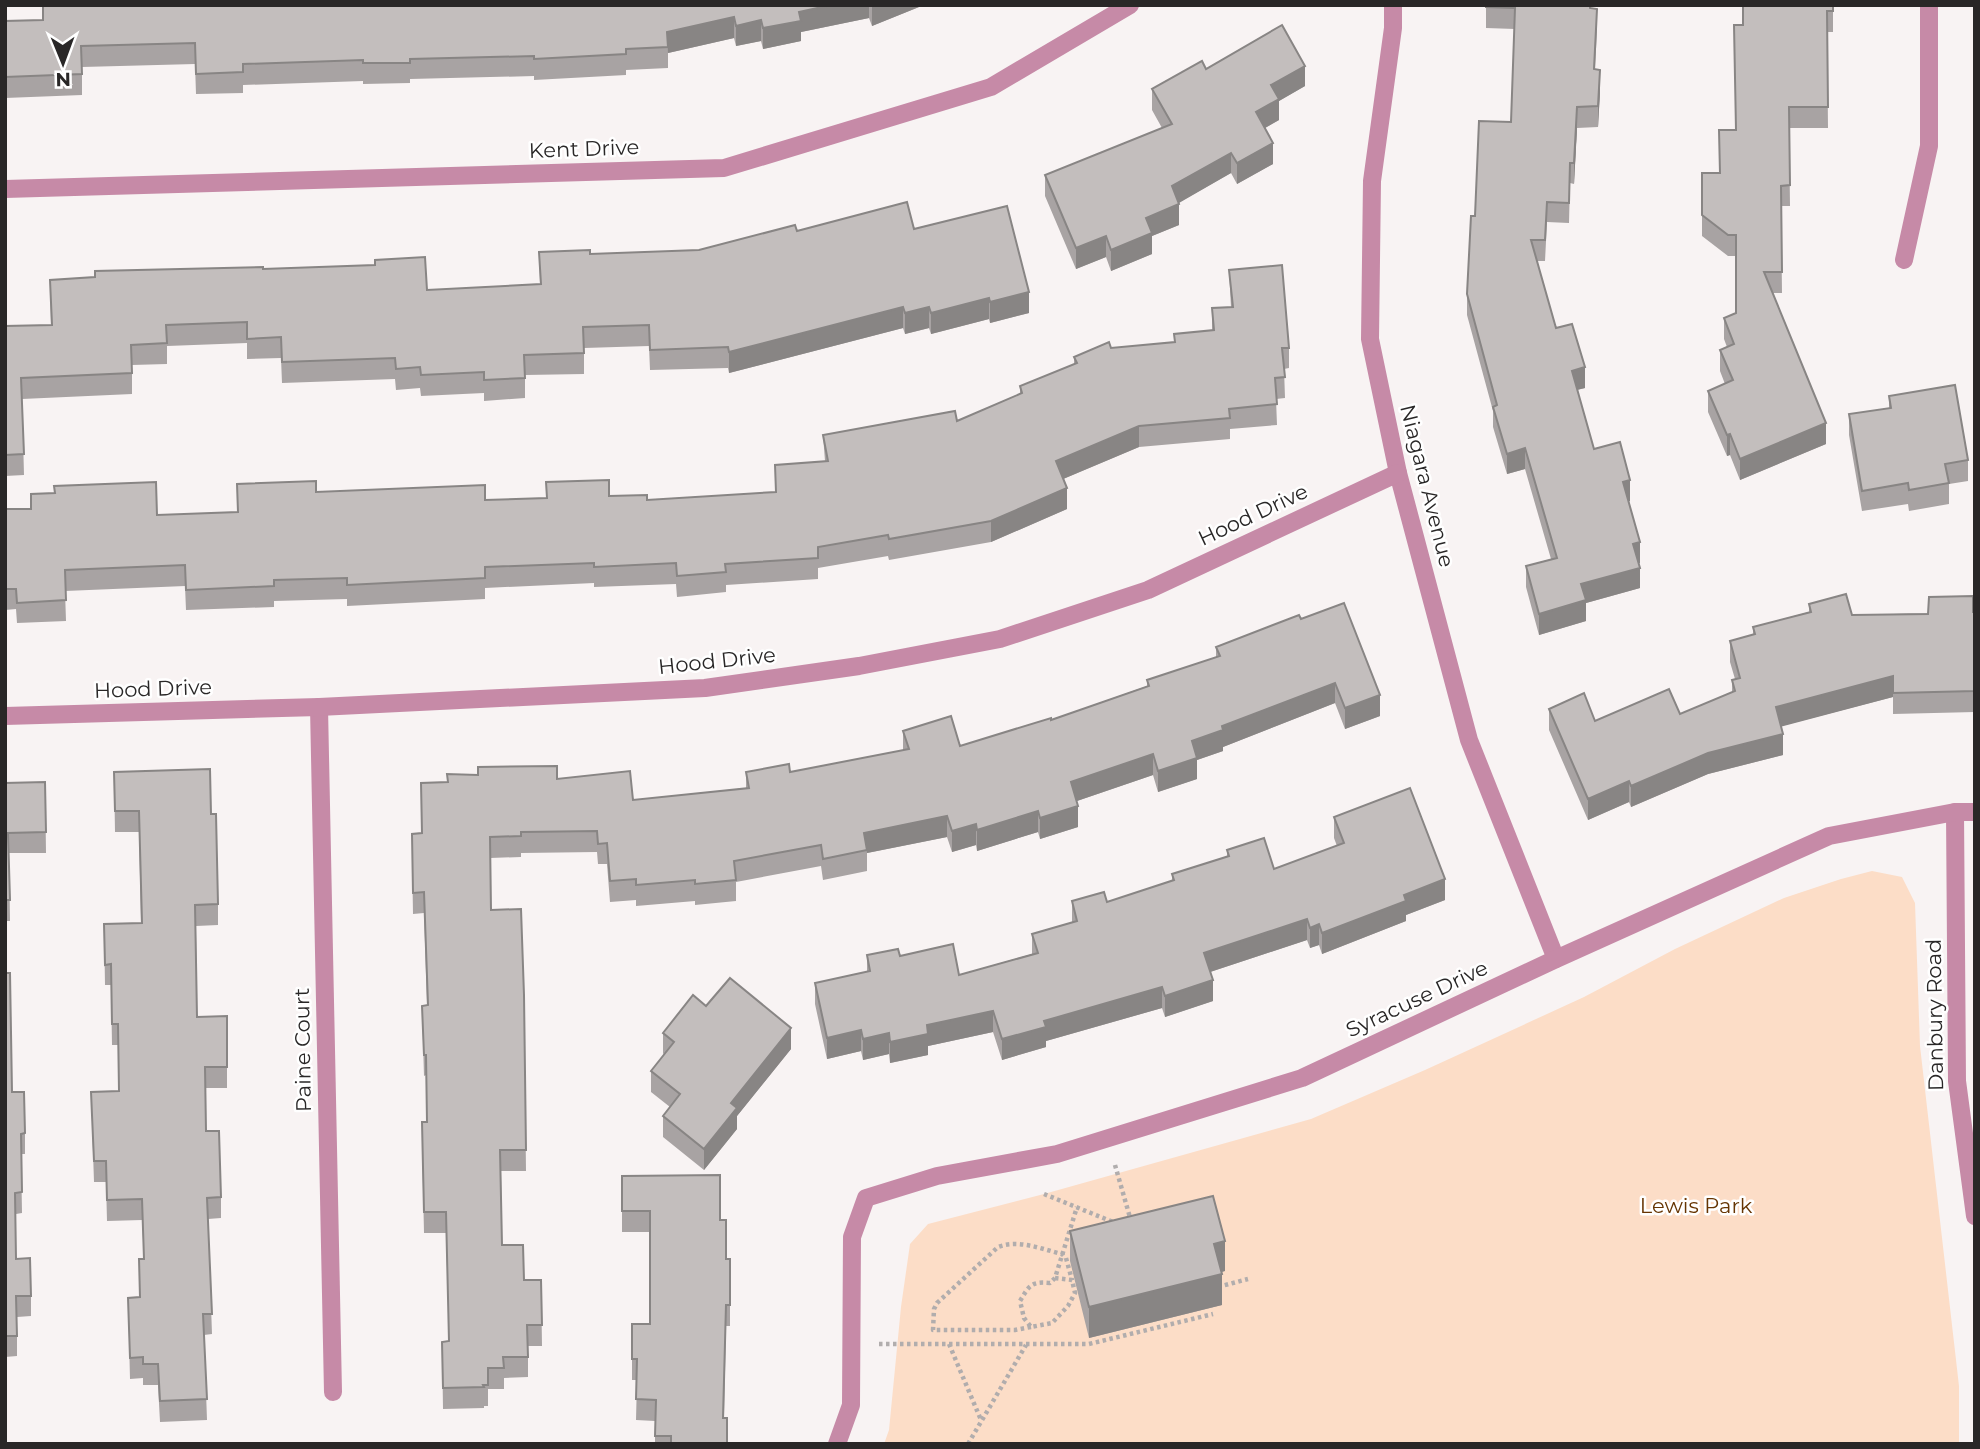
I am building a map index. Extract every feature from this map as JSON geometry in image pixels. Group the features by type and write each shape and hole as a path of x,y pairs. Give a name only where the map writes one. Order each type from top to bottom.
{"street":[{"name":"Kent Drive","path":"5,189 724,168 991,87 1130,5"},
{"name":"Niagara Avenue","path":"1393,5 1393,28 1372,181 1370,339 1398,473 1469,740 1556,959"},
{"path":"1904,260 1929,146 1929,5"},
{"name":"Hood Drive","path":"5,716 319,707 705,688 859,666 1000,639 1148,590 1398,473"},
{"name":"Paine Court","path":"319,707 333,1392"},
{"name":"Syracuse Drive","path":"851,1344 852,1237 866,1198 937,1176 1057,1154 1301,1078 1829,836 1955,811 1975,811"},
{"name":"Danbury Road","path":"1955,811 1957,1081 1975,1216"},
{"path":"837,1444 850,1405 851,1344"}],"path":[{"path":"1108,1137 1133,1231"},
{"path":"1044,1194 1122,1226"},
{"path":"1031,1328 1024,1318 1020,1301 1029,1286 1039,1282 1050,1283 1055,1278 1077,1207"},
{"path":"1009,1243 1021,1243 1062,1255 1066,1258 1072,1280 1075,1293 1068,1306 1052,1323 1015,1330 933,1330 937,1303 998,1247 1009,1243"},
{"path":"1055,1278 1072,1280"},
{"path":"1217,1288 1248,1279"},
{"path":"851,1344 1089,1344 1213,1314"},
{"path":"949,1343 981,1421"},
{"path":"968,1444 1026,1344"}],"green space":[{"name":"Lewis Park","path":"1872,871 1902,877 1915,903 1920,1046 1959,1386 1959,1444 884,1444 889,1430 910,1244 928,1224 1311,1119 1584,997 1675,949 1784,898"}],"building":[{"path":"43,5 831,5 799,12 801,21 763,28 761,20 736,26 734,17 667,32 668,47 626,49 626,54 534,59 534,56 410,59 410,63 363,63 363,60 243,64 243,72 196,74 195,43 81,46 82,74 5,77 5,21 43,20"},
{"path":"1486,5 1590,5 1590,8 1597,9 1594,69 1600,70 1598,106 1577,107 1574,163 1570,163 1569,203 1547,202 1545,240 1531,240 1556,328 1572,324 1585,367 1572,371 1594,449 1620,442 1630,480 1623,482 1640,542 1633,544 1640,568 1581,584 1586,600 1539,614 1526,566 1557,558 1525,448 1507,454 1493,407 1497,405 1467,294 1471,216 1475,216 1479,121 1511,122 1515,8"},
{"path":"1743,5 1833,5 1833,11 1827,11 1828,107 1789,107 1790,185 1781,186 1782,272 1764,272 1826,423 1740,459 1708,391 1733,380 1720,350 1734,344 1724,318 1736,313 1736,235 1728,235 1702,215 1702,173 1720,173 1719,130 1736,130 1734,25 1743,25"},
{"path":"1282,25 1305,66 1271,85 1279,99 1256,112 1273,143 1237,163 1231,153 1172,186 1179,204 1146,218 1152,233 1111,250 1106,236 1076,248 1045,175 1172,124 1152,89 1202,61 1206,69"},
{"path":"907,202 914,229 1007,206 1029,292 990,302 989,298 931,313 929,307 905,313 903,307 729,352 728,347 650,350 649,325 583,327 584,353 524,355 525,378 484,380 484,372 421,375 420,367 396,369 395,358 282,362 281,337 247,339 247,322 166,325 167,343 131,345 132,373 21,378 24,454 5,455 5,326 52,325 50,280 95,277 95,271 375,265 375,260 425,257 427,290 541,284 539,252 590,250 590,254 699,250 795,225 797,231"},
{"path":"1282,265 1289,348 1282,348 1285,377 1275,378 1277,404 1229,409 1230,418 1139,426 1056,461 1067,488 991,521 889,539 888,535 818,547 818,558 725,564 726,572 677,576 676,563 594,567 594,563 485,567 485,578 347,585 347,578 274,580 274,586 186,590 185,565 65,570 66,600 17,603 16,589 5,589 5,509 31,509 31,494 55,493 54,486 156,482 157,515 238,512 237,484 316,481 316,492 485,485 485,500 547,498 546,482 609,480 609,496 647,495 647,500 776,492 775,465 828,461 823,435 955,411 957,421 1022,393 1020,386 1077,363 1074,357 1109,342 1111,348 1175,342 1174,334 1214,330 1212,308 1233,307 1229,270"},
{"path":"1955,385 1968,460 1945,464 1949,483 1909,490 1908,483 1862,491 1849,414 1891,408 1889,396"},
{"path":"1846,594 1852,615 1928,614 1929,597 1973,596 1975,691 1893,693 1893,676 1776,707 1783,734 1708,753 1631,786 1629,781 1588,799 1549,709 1584,693 1595,721 1669,689 1680,714 1735,691 1732,680 1740,678 1730,641 1755,634 1753,627 1811,612 1809,604"},
{"path":"1344,603 1380,695 1345,708 1335,683 1222,726 1223,730 1192,741 1197,758 1158,771 1153,754 1071,782 1078,806 1040,818 1038,811 977,830 976,824 952,831 947,816 864,833 867,850 823,859 821,845 734,861 736,880 695,884 695,880 636,885 636,879 610,881 607,843 598,844 597,831 521,832 521,836 490,837 491,910 521,909 524,995 526,1150 500,1150 502,1245 523,1245 524,1280 541,1280 542,1325 527,1325 528,1357 503,1357 504,1368 488,1368 488,1385 443,1388 442,1342 449,1341 446,1212 424,1212 422,1122 427,1122 422,1006 428,1005 424,892 413,893 412,834 422,833 421,783 448,782 447,774 478,775 478,767 557,766 557,779 630,771 633,800 749,788 746,772 789,764 790,772 909,749 903,731 951,716 960,746 1051,720 1149,686 1147,680 1220,656 1216,647 1299,615 1301,619"},
{"path":"210,769 211,814 216,814 218,904 195,905 197,1017 227,1016 227,1067 205,1067 206,1131 219,1131 221,1197 207,1198 212,1314 203,1314 207,1399 160,1401 158,1364 143,1364 143,1357 130,1358 128,1298 140,1297 139,1259 144,1259 142,1199 107,1200 106,1161 94,1161 91,1092 119,1091 118,1024 112,1024 111,964 105,965 104,924 142,923 139,811 115,811 114,772"},
{"path":"45,782 46,832 8,833 10,900 5,900 5,783"},
{"path":"1410,788 1445,879 1404,895 1406,901 1322,933 1319,924 1310,928 1307,919 1204,953 1213,980 1165,996 1162,987 1044,1021 1046,1027 1002,1039 993,1011 927,1025 928,1034 890,1042 889,1033 863,1039 861,1030 827,1038 815,983 870,971 867,955 898,949 900,956 953,944 959,975 1038,953 1032,934 1077,921 1072,901 1104,892 1107,902 1174,880 1172,874 1229,856 1227,850 1264,838 1274,869 1344,843 1334,817"},
{"path":"5,941 6,973 10,973 12,1092 24,1092 25,1133 21,1134 22,1192 15,1193 16,1259 30,1258 31,1296 16,1296 17,1336 5,1336"},
{"path":"730,978 791,1028 731,1103 737,1108 704,1149 663,1116 680,1094 651,1071 674,1042 663,1033 693,995 706,1006"},
{"path":"720,1175 720,1220 726,1220 726,1259 730,1259 723,1418 727,1418 727,1444 671,1444 671,1436 655,1436 656,1400 636,1399 637,1359 632,1359 632,1324 650,1324 650,1211 622,1211 622,1176"},
{"path":"1213,1196 1225,1241 1214,1244 1222,1274 1089,1307 1070,1231"}]}
